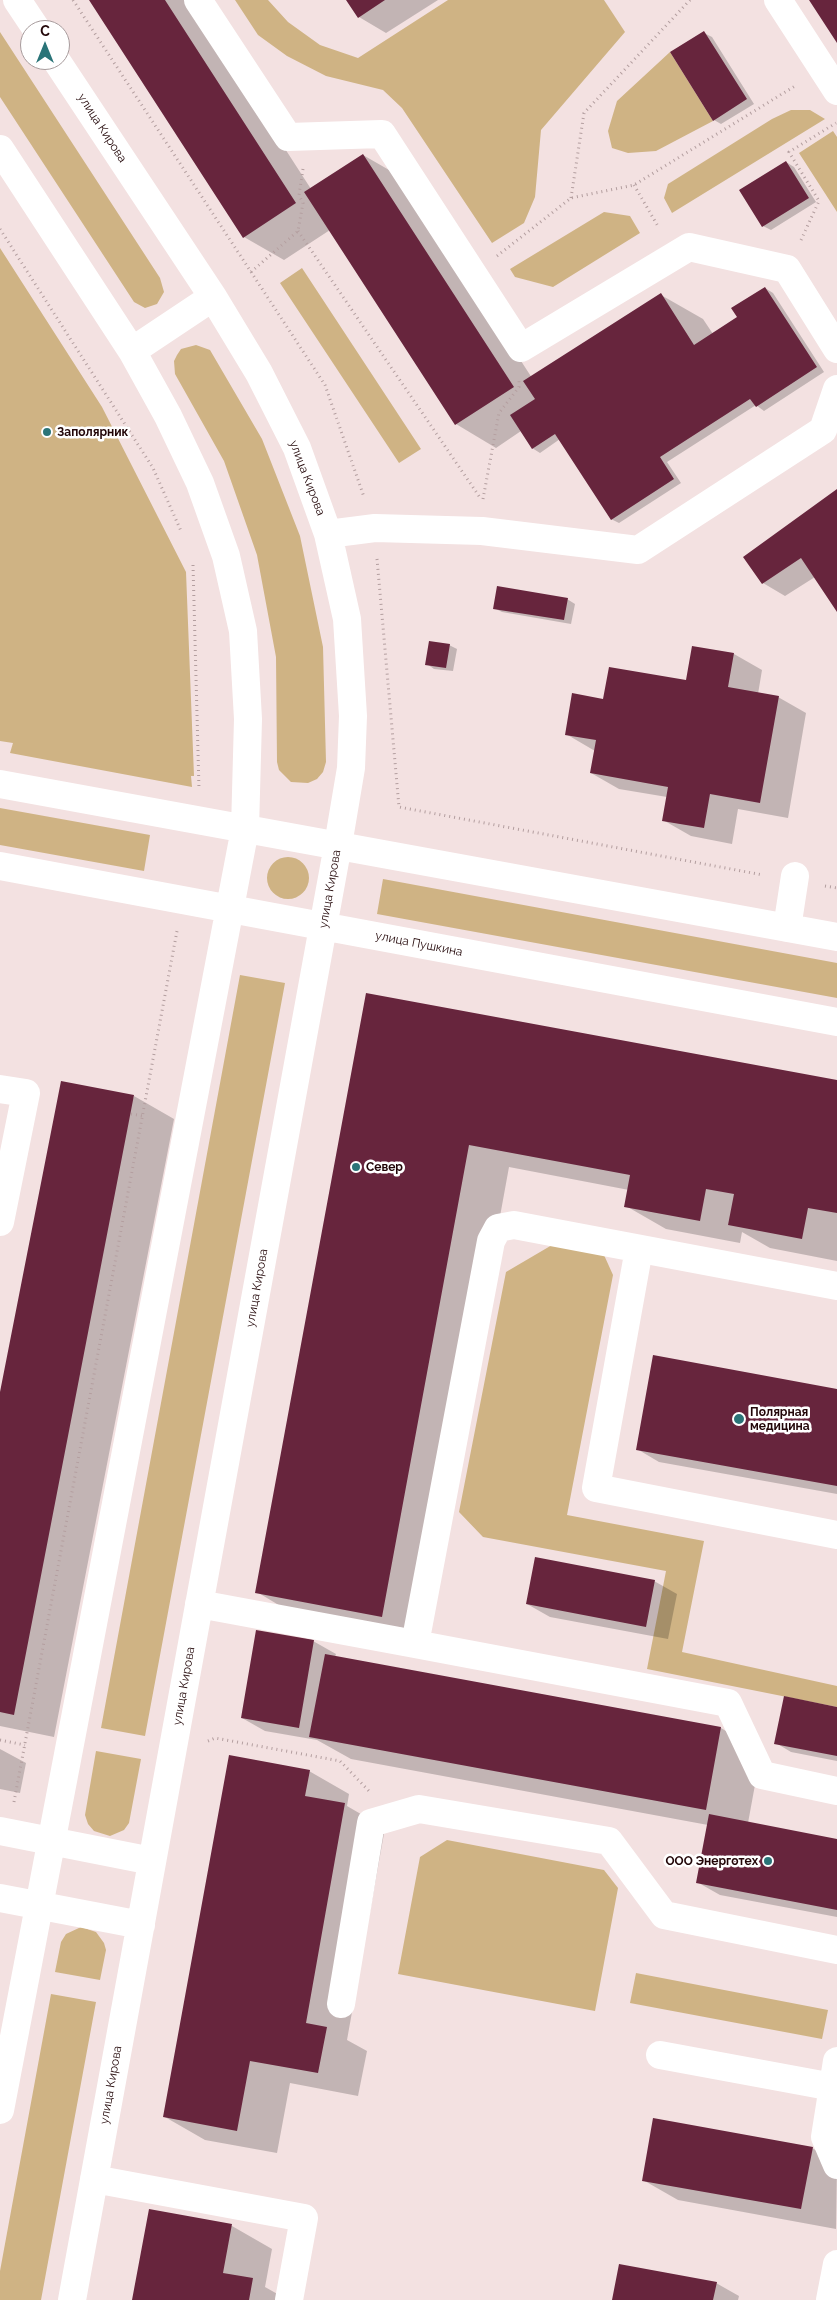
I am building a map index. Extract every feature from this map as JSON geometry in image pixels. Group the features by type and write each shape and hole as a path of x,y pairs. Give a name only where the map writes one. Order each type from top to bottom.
{"street":[{"path":"17,0 30,20"},
{"path":"198,0 288,137 382,134 521,348 689,247 787,269 837,349"},
{"path":"778,0 830,80"},
{"name":"улица Кирова","path":"63,70 213,297 259,373 297,448 328,534 347,619 353,716 351,768 338,845 72,2300"},
{"path":"0,150 132,351 168,416 200,483 226,556 243,631 248,719 245,829 41,1905 0,2110"},
{"path":"132,351 213,297"},
{"path":"328,534 375,528 482,531 638,550 823,430 837,389"},
{"path":"0,784 837,937"},
{"name":"улица Пушкина","path":"0,866 837,1022"},
{"path":"787,928 794,878"},
{"path":"0,1088 26,1093 0,1222"},
{"path":"415,1644 491,1241 498,1228 514,1225 837,1286"},
{"path":"639,1249 596,1488 837,1534"},
{"path":"199,1604 728,1703 762,1775 837,1791"},
{"path":"341,2004 371,1823 419,1809 609,1841 664,1915 837,1950"},
{"path":"0,1831 152,1861"},
{"path":"0,1898 140,1925"},
{"path":"660,2055 833,2087"},
{"path":"837,2061 825,2137 837,2165"},
{"path":"94,2179 304,2218 289,2300"},
{"path":"830,2300 837,2264"}],"path":[{"path":"571,198 584,113 690,0"},
{"path":"473,274 571,198 634,185 830,80"},
{"path":"787,269 819,200 789,152 830,127"},
{"path":"251,272 298,231 303,203 298,195 300,184"},
{"path":"634,185 675,256"},
{"path":"0,229 153,468 182,535"},
{"path":"298,231 482,501 499,413 519,387"},
{"path":"193,561 200,796"},
{"path":"399,807 794,878 837,888"},
{"path":"14,1805 178,927"},
{"path":"131,1114 143,1116"},
{"path":"172,1754 215,1738 340,1761 394,1816"},
{"path":"0,1740 25,1745"}],"shaded area":[{"path":"235,0 268,0 288,22 320,45 358,58 448,0 604,0 625,32 541,130 535,197 524,223 492,243 402,108 383,90 326,76 287,56 258,35"},
{"path":"0,32 20,63 20,70 25,70 160,278 164,292 157,304 145,308 134,302 0,97"},
{"path":"670,52 713,121 656,151 628,153 612,148 608,131 617,101"},
{"path":"791,110 810,110 825,119 672,213 664,198 668,184 772,119"},
{"path":"833,131 837,137 837,212 799,153"},
{"path":"604,212 630,216 640,233 553,287 515,277 510,269"},
{"name":"Заполярник","path":"0,248 102,407 186,572 194,776 191,776 192,787 10,753 13,743 0,741"},
{"path":"302,268 421,449 399,463 280,283"},
{"path":"196,345 210,350 262,439 300,536 323,647 326,762 323,772 317,779 308,783 291,782 279,770 277,762 276,657 257,555 224,461 175,374 174,361 181,349"},
{"path":"0,808 150,835 144,871 0,845"},
{"path":"288,857 303,863 309,878 303,893 288,899 273,893 267,878 273,863"},
{"path":"383,879 837,963 837,998 377,914"},
{"path":"240,975 285,983 145,1736 101,1728"},
{"path":"552,1245 604,1255 613,1275 567,1515 704,1541 682,1652 837,1686 837,1707 647,1669 666,1571 483,1537 459,1512 506,1272"},
{"path":"96,1751 141,1759 129,1823 124,1830 110,1836 94,1831 88,1824 85,1815"},
{"path":"447,1840 604,1870 618,1888 595,2011 398,1974 420,1857"},
{"path":"81,1927 96,1932 104,1943 106,1950 100,1980 55,1972 61,1942 66,1934"},
{"path":"636,1973 828,2010 822,2039 630,2003"},
{"path":"51,1994 96,2002 41,2300 0,2300 0,2271"}],"building":[{"path":"89,0 165,0 296,203 243,238"},
{"path":"346,0 385,0 358,18"},
{"path":"809,0 837,0 837,43"},
{"path":"704,31 747,99 713,121 670,52"},
{"path":"363,154 514,387 455,425 304,192"},
{"path":"786,161 809,198 762,227 739,190"},
{"path":"765,287 817,367 756,407 750,399 660,457 674,479 611,520 555,434 532,449 510,415 535,399 523,381 661,293 694,345 737,317 731,308"},
{"path":"837,489 837,612 801,558 762,584 743,557"},
{"path":"497,586 568,598 564,620 493,609"},
{"path":"429,641 450,644 446,668 425,665"},
{"path":"692,646 734,653 728,687 779,696 760,803 710,794 704,828 662,821 668,787 590,773 596,740 565,735 572,693 603,699 609,667 686,680"},
{"path":"366,993 837,1080 837,1213 808,1208 802,1239 728,1225 734,1194 706,1189 700,1221 624,1207 630,1175 469,1145 382,1617 255,1593"},
{"path":"61,1081 134,1095 14,1715 0,1712 0,1392"},
{"name":"Полярная медицина","path":"653,1355 837,1389 837,1486 636,1450"},
{"path":"535,1557 655,1580 646,1627 526,1604"},
{"path":"256,1630 314,1640 299,1728 241,1718"},
{"path":"325,1654 721,1727 706,1810 309,1737"},
{"path":"784,1696 837,1707 837,1756 774,1744"},
{"path":"229,1755 310,1770 305,1796 345,1803 306,2023 327,2027 318,2073 250,2061 237,2131 163,2117"},
{"name":"ООО Энерготех","path":"709,1814 837,1839 837,1910 696,1883"},
{"path":"653,2118 813,2147 801,2209 642,2181"},
{"path":"149,2209 232,2224 223,2273 253,2278 249,2300 132,2300"},
{"path":"619,2264 717,2282 713,2300 612,2300"}],"place":[{"name":"Заполярник","path":"47,432"},
{"name":"Север","path":"356,1167"},
{"name":"Полярная медицина","path":"739,1419"},
{"name":"ООО Энерготех","path":"768,1861"}]}
